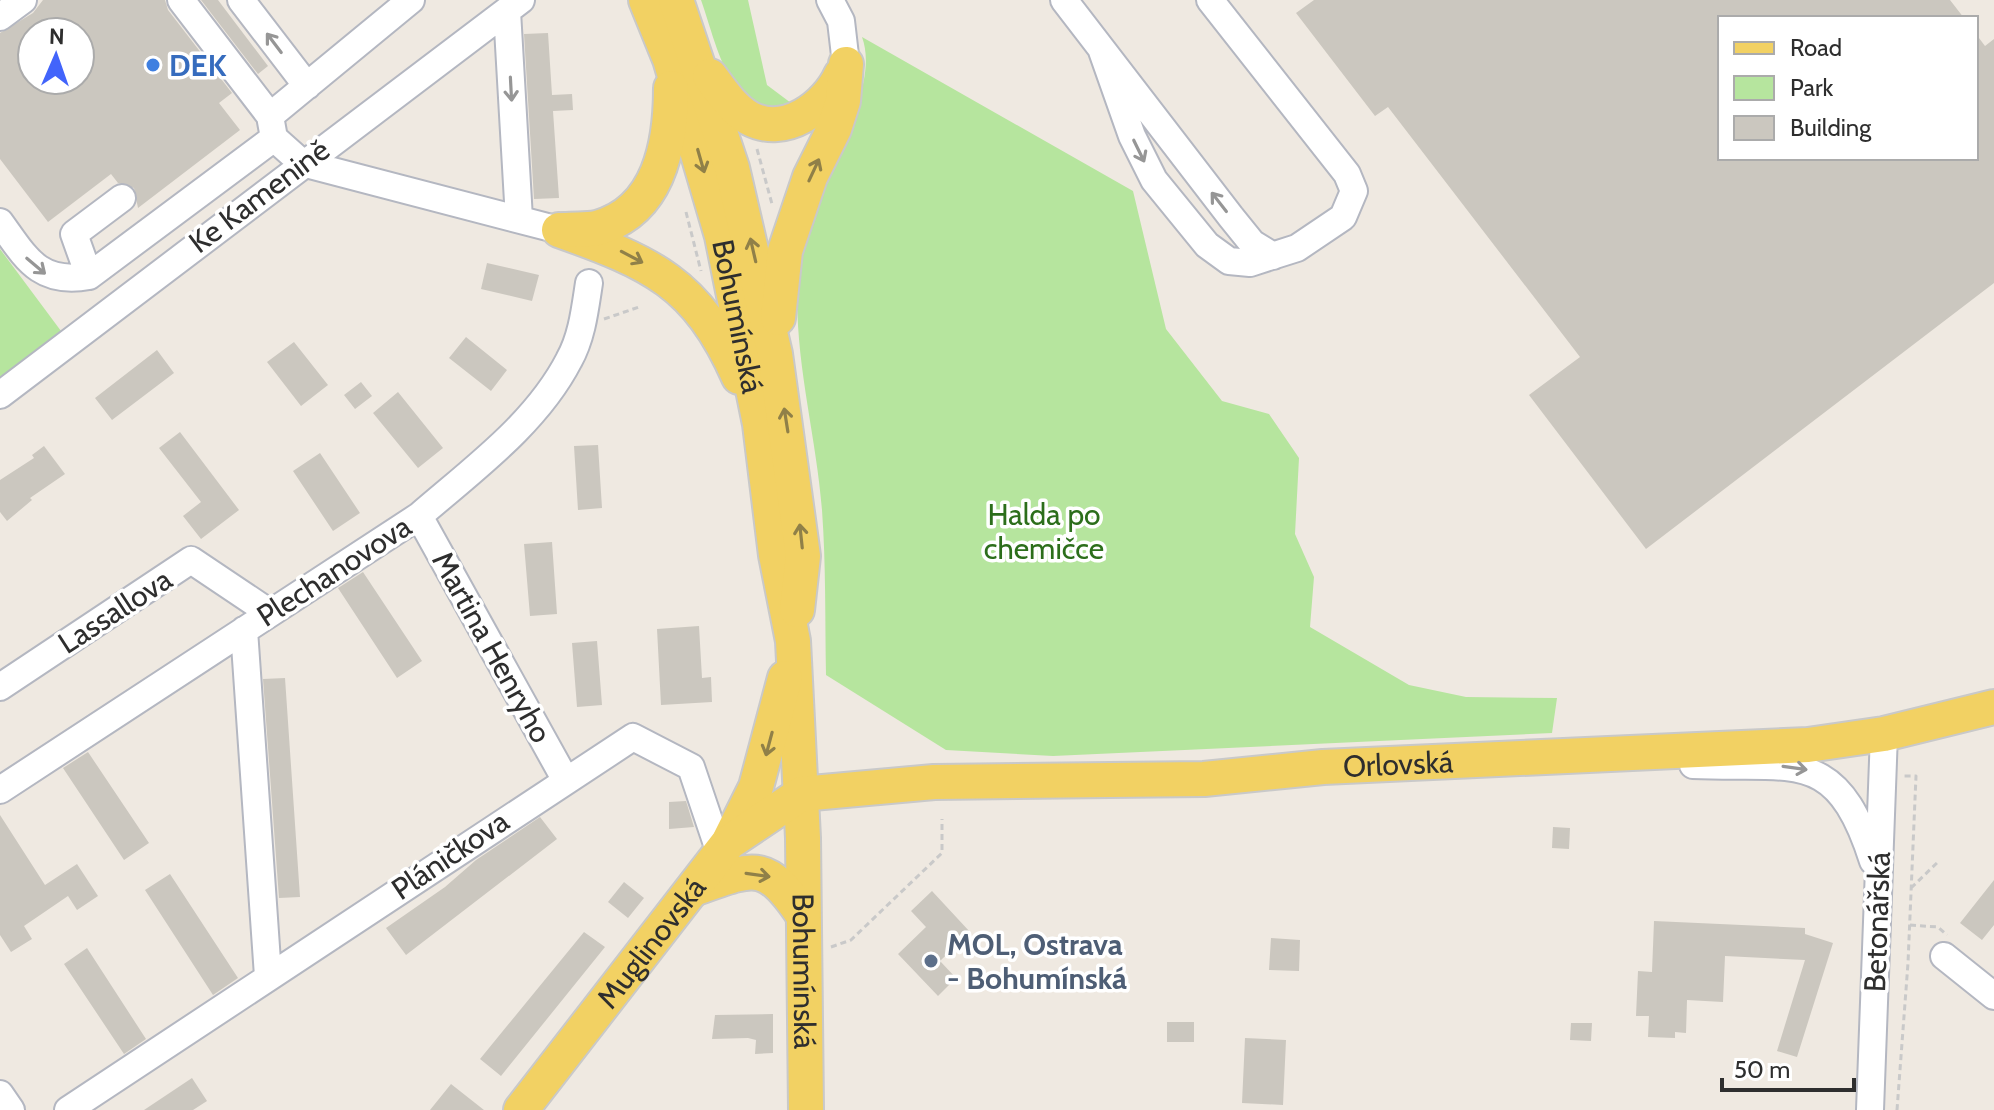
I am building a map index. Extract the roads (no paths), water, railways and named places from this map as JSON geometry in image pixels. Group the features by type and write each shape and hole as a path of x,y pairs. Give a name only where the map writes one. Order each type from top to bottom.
{"main road":[{"name":"Bohumínská","path":"646,0 680,47 736,183 775,354 803,556 793,641"},
{"name":"Bohumínská","path":"676,0 680,47 760,424 776,555 793,641 801,794 806,1110"},
{"path":"680,47 749,119 778,123 799,118 823,104 846,64"},
{"path":"559,230 597,227 622,215 642,199 660,172 669,143 680,47"},
{"path":"775,354 785,251 810,177 834,129 843,101 846,64"},
{"path":"559,230 618,250 666,276 707,320 728,352 760,424"},
{"path":"724,848 756,787 793,641"},
{"name":"Orlovská","path":"801,794 934,782 1190,779 1323,767 1808,745 1884,734 1994,707"},
{"name":"Muglinovská","path":"521,1110 724,848 801,794"},
{"path":"696,888 737,873 767,874 783,885 803,915"}],"street":[{"path":"0,17 23,0"},
{"path":"181,0 272,127 302,163 559,230"},
{"path":"241,0 307,86"},
{"path":"0,222 28,260 47,275 62,279 89,276 272,127 307,86 411,0"},
{"path":"830,0 841,21 846,64"},
{"path":"1064,0 1238,226 1252,243 1273,256"},
{"path":"1102,51 1132,136 1154,180 1207,245 1229,261 1250,263 1297,248 1343,217 1354,191 1347,174 1210,0"},
{"path":"514,5 519,219"},
{"name":"Ke Kamenině","path":"0,395 514,5"},
{"path":"89,276 74,234 122,198"},
{"name":"Plechanovova","path":"0,790 419,516 516,430 550,391 570,359 582,327 589,283"},
{"name":"Martina Henryho","path":"419,516 565,779"},
{"name":"Lassallova","path":"0,687 191,560 270,613"},
{"path":"244,630 268,976"},
{"name":"Betonářská","path":"1870,1110 1884,734"},
{"name":"Pláničkova","path":"68,1110 565,779 633,737 691,767 724,848"},
{"path":"1634,754 1682,764 1797,766 1808,769 1839,790 1856,812 1878,878"},
{"path":"1944,956 1994,996"},
{"path":"0,1094 11,1110"}],"place":[{"name":"DEK","path":"153,65"},
{"name":"MOL, Ostrava - Bohumínská","path":"931,961"}],"park label":[{"name":"Halda po chemičce","path":"1044,531"}]}
